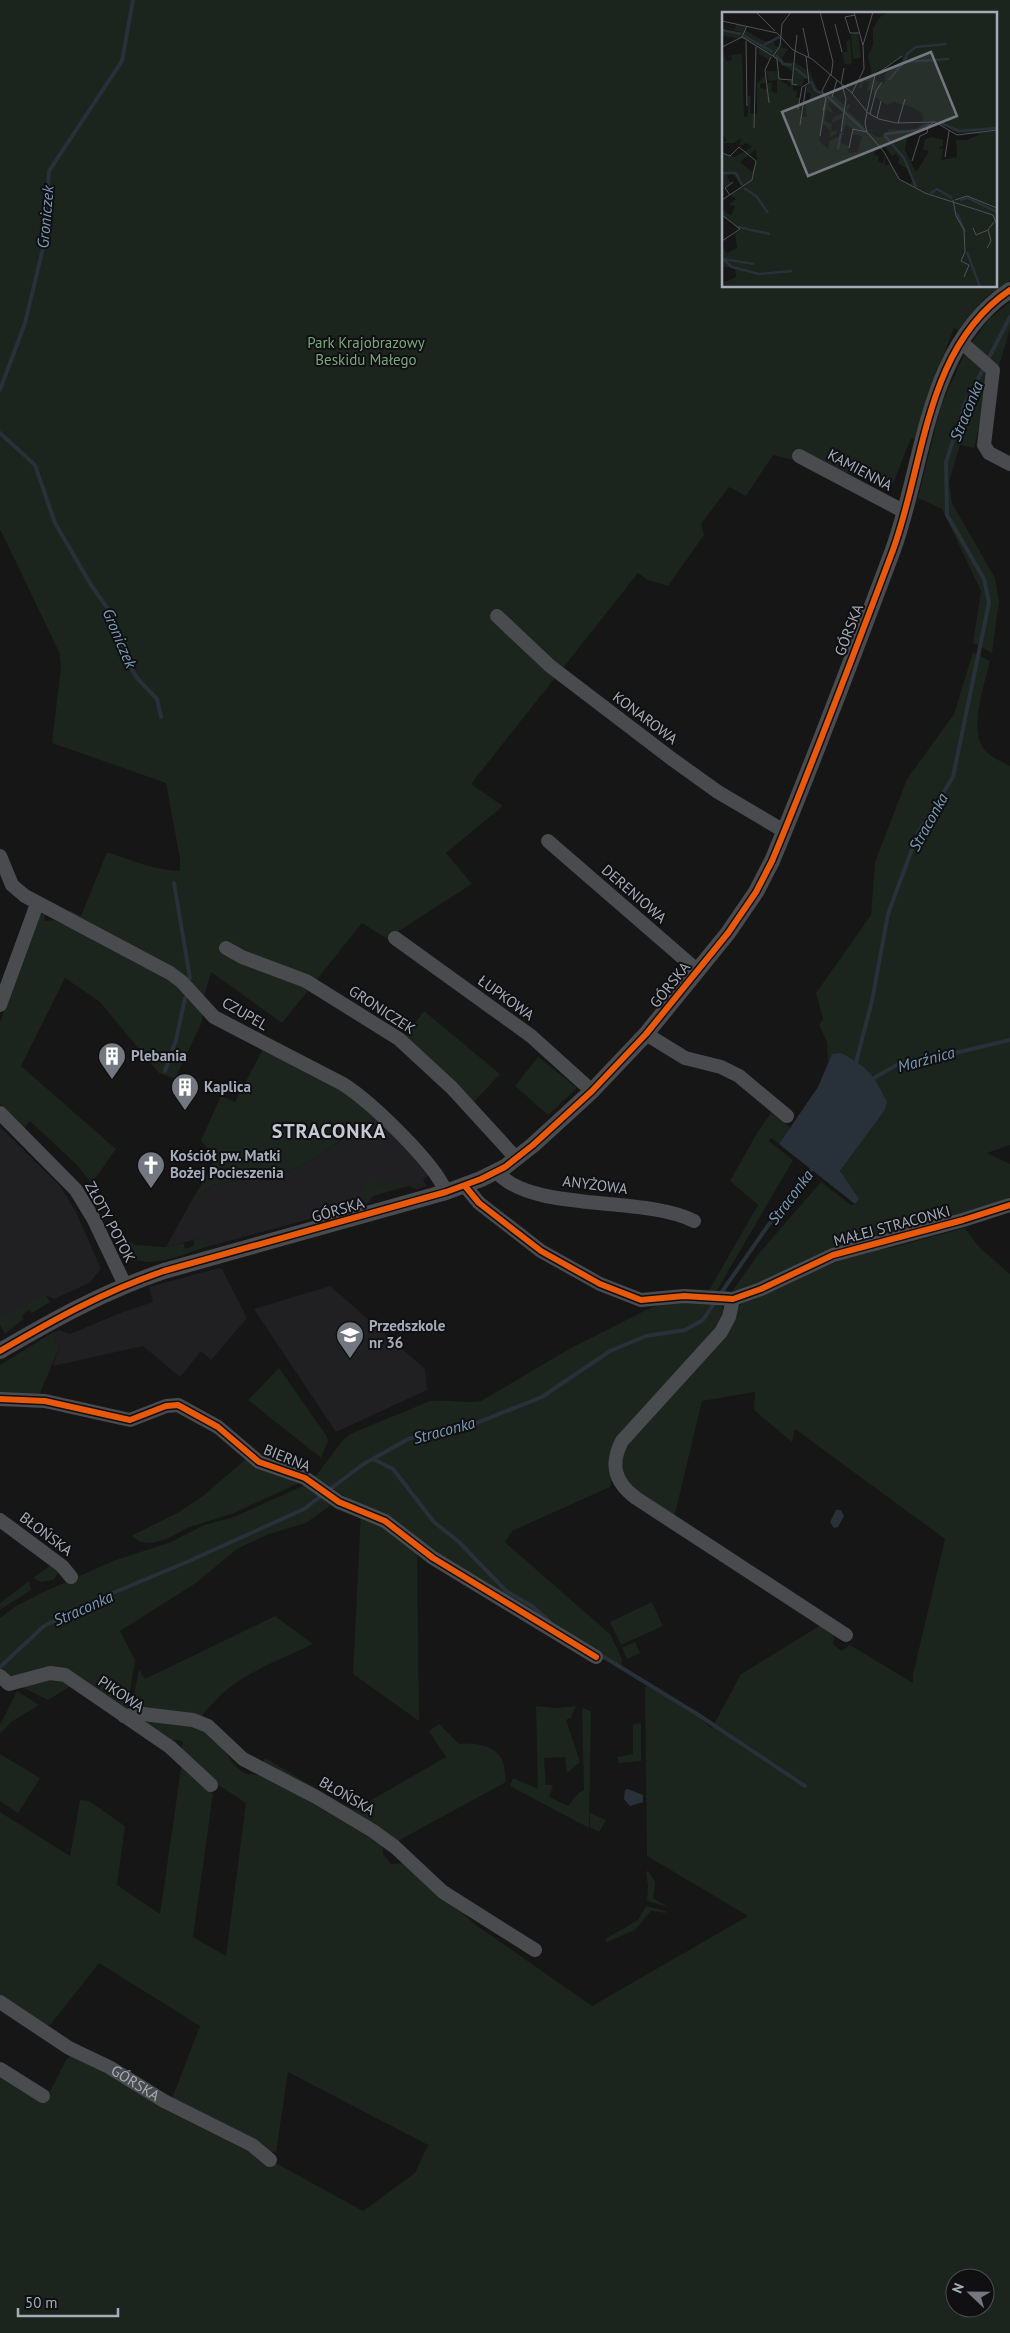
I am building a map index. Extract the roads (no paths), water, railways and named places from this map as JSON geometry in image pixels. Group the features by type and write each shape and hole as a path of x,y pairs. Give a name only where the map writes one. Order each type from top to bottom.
{"street":[{"name":"GÓRSKA","path":"0,1351 66,1313 125,1285 171,1269 465,1186 496,1172 516,1158 592,1091 646,1034 698,971 756,892 784,832 875,598 905,512 933,404 945,373 961,342 978,317 1006,293"},
{"path":"961,342 986,363 993,380 984,445 989,453 1010,464"},
{"name":"KAMIENNA","path":"799,456 905,512"},
{"name":"KONAROWA","path":"497,616 550,666 672,759 718,792 784,832"},
{"name":"DERENIOWA","path":"548,841 698,971"},
{"name":"CZUPEL","path":"0,856 12,885 37,904 155,964 182,982 214,1017 352,1090 418,1153 441,1179 446,1192"},
{"path":"0,1005 37,904"},
{"name":"ŁUPKOWA","path":"395,938 531,1036 592,1091"},
{"name":"GRONICZEK","path":"226,948 242,957 306,981 399,1039 452,1088 516,1158"},
{"path":"646,1034 685,1058 721,1067 738,1076 787,1116"},
{"name":"ZŁOTY POTOK","path":"0,1113 76,1190 93,1218 125,1285"},
{"name":"ANYŻOWA","path":"496,1172 504,1180 516,1187 578,1201 654,1208 694,1221"},
{"name":"MAŁEJ STRACONKI","path":"465,1186 478,1203 524,1240 600,1284 642,1300 708,1296 730,1298 761,1289 833,1255 963,1220 1010,1205"},
{"path":"730,1298 729,1317 721,1332 622,1441 614,1463 616,1477 621,1485 636,1498 846,1635"},
{"name":"BIERNA","path":"0,1399 45,1401 130,1420 166,1406 178,1405 218,1428 247,1454 259,1462 310,1480 339,1502 385,1521 433,1558 596,1657"},
{"name":"BŁOŃSKA","path":"0,1520 56,1561 71,1577"},
{"name":"PIKOWA","path":"2,1678 9,1684 50,1674 65,1676 170,1747 211,1785"},
{"name":"BŁOŃSKA","path":"124,1716 143,1714 193,1720 208,1726 243,1759 318,1798 373,1831 395,1847 443,1892 535,1950"},
{"name":"GÓRSKA","path":"0,2002 69,2048 109,2067 164,2101 252,2145 270,2160"},
{"path":"0,2070 44,2096"}],"waterway":[{"name":"Groniczek","path":"0,390 25,323 44,244 49,171 122,61 133,0"},
{"name":"Straconka","path":"855,1066 872,1001 888,914 918,833 953,777 989,603 984,579 947,515 946,462 965,404 1010,317"},
{"name":"Groniczek","path":"0,433 35,465 55,523 91,585 113,616 127,661 137,678 157,699 161,717"},
{"path":"174,883 190,978"},
{"name":"Groniczek","path":"165,1071 176,1040 185,998"},
{"name":"Marźnica","path":"872,1079 902,1062 951,1054 1010,1040"},
{"name":"Straconka","path":"719,1296 767,1227 814,1166"},
{"name":"Straconka","path":"0,1667 44,1626 96,1600 187,1562 304,1509 362,1465 410,1438 464,1428 542,1397 610,1351 646,1336 685,1330 703,1320 715,1302"},
{"path":"373,1459 393,1469 434,1522 459,1542 507,1592 532,1606 549,1621"},
{"path":"599,1654 697,1714 805,1786"}],"place":[{"name":"Plebania","path":"112,1080"},
{"name":"Kaplica","path":"185,1111"},
{"name":"Kościół pw. Matki Bożej Pocieszenia","path":"151,1189"},
{"name":"Przedszkole nr 36","path":"350,1359"}],"district":[{"name":"STRACONKA","path":"329,1131"}],"park label":[{"name":"Park Krajobrazowy Beskidu Małego","path":"366,352"}]}
